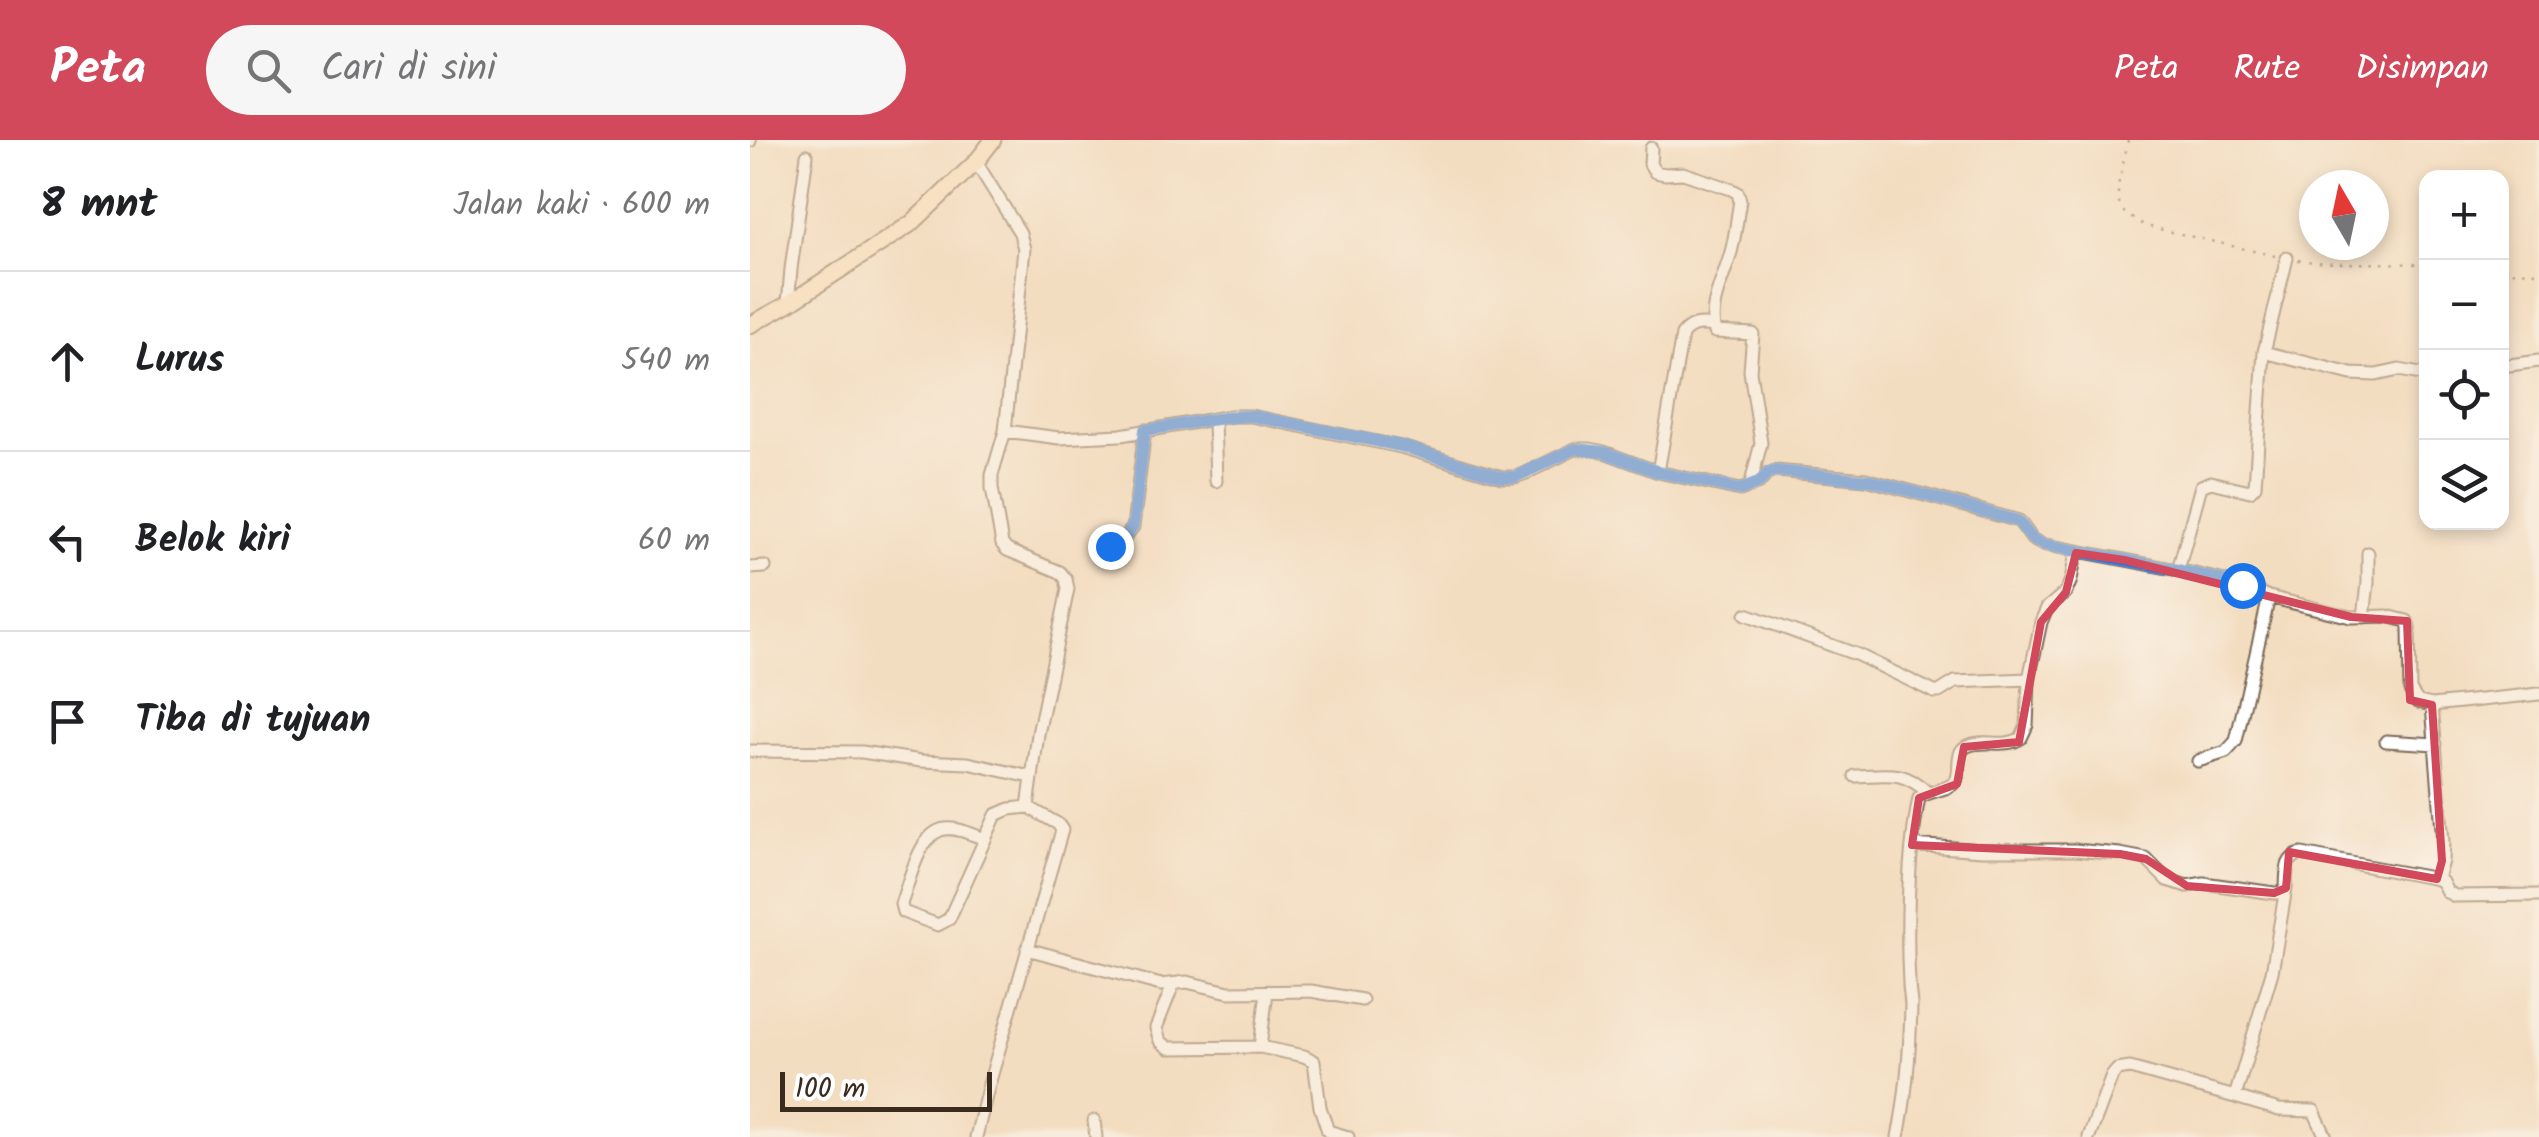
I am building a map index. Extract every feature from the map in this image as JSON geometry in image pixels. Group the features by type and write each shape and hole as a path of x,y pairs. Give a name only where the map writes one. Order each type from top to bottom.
{"street":[{"path":"750,325 912,223 976,162 993,140"},
{"path":"1651,148 1650,164 1656,172 1683,173 1738,193 1732,250 1712,318 1716,332 1753,334 1750,372 1761,443 1750,487"},
{"path":"788,304 807,155"},
{"path":"976,162 1020,232 1024,250 1005,431 992,475 1002,544 1007,550 1060,572 1068,589 1028,807"},
{"path":"2178,570 2201,486 2211,482 2250,492 2255,486 2264,352 2287,258"},
{"path":"1658,472 1682,336 1688,328 1714,326"},
{"path":"2264,352 2351,374 2376,375 2400,370 2419,374"},
{"path":"2509,365 2539,361"},
{"path":"1005,431 1059,438 1121,435 1231,416 1252,416 1401,446 1502,477 1515,477 1575,449 1604,452 1658,472 1740,490 1776,471 1870,480 2018,521 2037,543 2242,585 2269,597 2351,618 2387,616 2406,621 2410,636 2410,690 2418,702 2432,705 2539,694"},
{"path":"1214,421 1216,482"},
{"path":"1110,546 1124,540 1133,526 1145,430"},
{"path":"1898,1137 1911,1004 1909,901 1919,798 1951,786 1958,779 1959,752 1964,747 2006,744 2021,738 2027,725 2029,679 2044,612 2066,592 2076,552"},
{"path":"2364,617 2368,553"},
{"path":"750,568 765,567"},
{"path":"2198,761 2226,752 2236,741 2269,597"},
{"path":"1746,614 1858,655 1934,692 1955,682 2029,679"},
{"path":"2432,705 2443,842 2437,879"},
{"path":"2386,742 2436,744"},
{"path":"750,751 876,754 921,762 953,761 1032,777"},
{"path":"1856,776 1903,776 1927,792"},
{"path":"976,1137 1062,830 1028,807 996,815 949,919 938,925 903,912 901,904 928,836 942,828 985,839"},
{"path":"1912,845 2120,854 2146,859 2166,880 2187,886 2204,883 2274,893 2286,888"},
{"path":"2236,1097 2272,972 2288,863 2298,855 2437,879 2455,896 2539,894"},
{"path":"1027,949 1161,986 1187,982 1229,992 1311,990 1362,1000"},
{"path":"1173,984 1156,1028 1160,1041 1169,1048 1260,1047 1304,1056 1314,1062 1328,1134 1348,1137"},
{"path":"1260,1047 1268,992"},
{"path":"2089,1137 2112,1076 2117,1070 2130,1068 2279,1110 2314,1111 2326,1137"},
{"path":"1094,1122 1096,1137"}],"path":[{"path":"2128,140 2118,201 2126,214 2146,226 2287,258 2360,265 2419,264"},
{"path":"2509,271 2539,272"}],"highlighted area":[{"path":"2076,553 2124,560 2351,617 2407,621 2410,700 2432,705 2442,861 2437,879 2289,852 2286,888 2274,893 2187,886 2146,859 2120,854 1912,845 1919,798 1957,784 1964,747 2019,742 2041,622 2066,592"}],"route":[{"path":"1110,546 1124,540 1133,526 1145,430 1252,416 1401,446 1502,477 1515,477 1575,449 1590,449 1658,472 1740,490 1776,471 1866,479 2018,521 2037,543 2242,585"}]}
